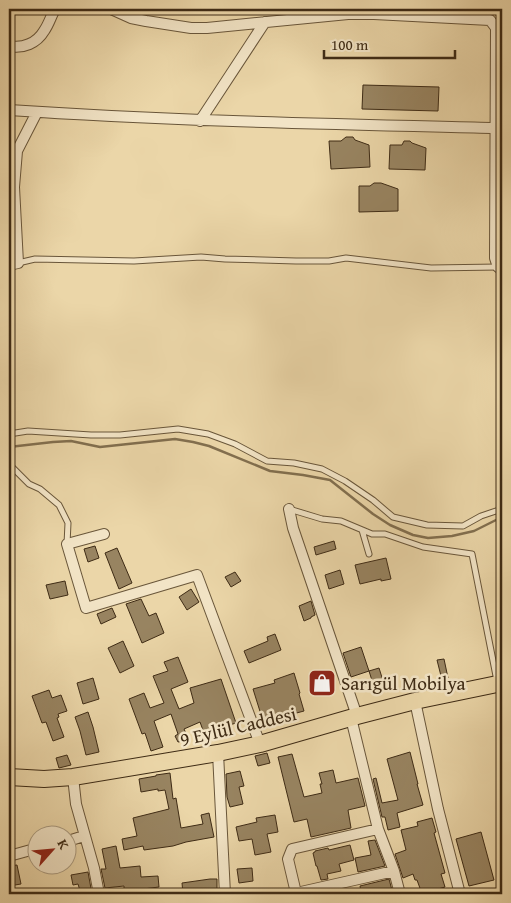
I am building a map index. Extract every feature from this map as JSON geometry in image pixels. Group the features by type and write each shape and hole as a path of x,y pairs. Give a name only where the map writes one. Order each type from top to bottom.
{"main road":[{"name":"9 Eylül Caddesi","path":"9,777 44,779 73,777 218,753 260,744 415,702 500,684"}],"street":[{"path":"9,46 33,43 45,30 55,9"},
{"path":"111,9 131,18 191,28 348,14 490,20 496,28 495,258 500,269"},
{"path":"200,121 265,22"},
{"path":"9,110 200,121 496,128"},
{"path":"14,264 14,187 17,151 38,112"},
{"path":"289,509 293,528 354,717 378,829 394,871 400,894"},
{"path":"104,534 67,544 86,608 197,575 260,744"},
{"path":"415,702 438,809 460,894"},
{"path":"218,753 225,894"},
{"path":"73,777 76,804 94,868 99,894"},
{"path":"378,829 292,850 288,859 294,894 394,871"},
{"path":"78,838 84,836"},
{"path":"9,856 28,851"}],"lane":[{"path":"14,264 35,259 134,260 201,257 329,261 346,258 431,268 500,269"},
{"path":"9,434 28,431 120,435 178,430 208,434 235,444 267,461 322,468 373,500 393,517 427,525 463,526 481,516 502,509"},
{"path":"9,465 30,484 40,489 59,505 68,523 67,544"},
{"path":"289,509 322,519 341,521 372,534 385,534 423,547 472,554 500,684"},
{"path":"362,530 369,554"}],"building":[{"path":"363,85 439,87 438,111 362,109"},
{"path":"346,137 353,137 355,140 369,145 370,167 331,169 329,141 341,141"},
{"path":"404,141 410,141 426,148 425,170 389,169 390,145 402,145"},
{"path":"374,183 381,183 398,189 398,211 359,212 359,186 370,186"},
{"path":"334,541 336,549 316,555 314,547"},
{"path":"95,546 99,558 88,562 84,549"},
{"path":"117,548 132,583 119,589 105,553"},
{"path":"386,558 391,579 381,581 381,579 360,584 355,565"},
{"path":"340,570 344,584 329,589 325,575"},
{"path":"235,572 241,581 231,587 225,577"},
{"path":"65,581 68,595 50,599 46,585"},
{"path":"191,589 199,602 187,610 179,597"},
{"path":"141,599 149,616 156,613 164,633 142,643 126,604"},
{"path":"311,601 315,615 304,621 299,606"},
{"path":"112,608 116,617 101,624 97,614"},
{"path":"275,634 281,650 249,663 244,651 268,641 267,637"},
{"path":"123,641 134,666 120,673 108,648"},
{"path":"361,647 369,671 351,677 343,653"},
{"path":"178,657 188,682 171,689 179,709 194,703 190,688 221,679 236,723 204,733 200,722 184,729 189,740 178,742 175,736 178,734 171,714 154,721 163,747 151,751 145,733 142,734 129,699 144,693 150,708 164,703 153,676 168,671 164,662"},
{"path":"444,659 448,678 442,680 437,660"},
{"path":"379,668 385,687 375,690 369,671"},
{"path":"294,673 304,711 289,715 288,713 263,721 253,689 275,683 274,680"},
{"path":"93,678 99,699 83,704 77,683"},
{"path":"49,690 52,698 61,695 67,711 58,714 59,717 57,718 64,737 53,741 46,722 42,723 32,696"},
{"path":"88,712 99,752 86,755 75,717"},
{"path":"410,752 423,805 397,813 400,827 388,830 385,817 382,817 373,779 376,778 382,803 398,800 387,759"},
{"path":"267,753 270,763 258,766 255,756"},
{"path":"292,754 304,797 322,793 319,773 333,770 336,783 358,778 365,806 348,810 351,828 311,837 307,819 294,822 278,757"},
{"path":"67,755 71,765 59,768 56,758"},
{"path":"240,771 244,786 239,787 243,804 230,807 227,797 226,774"},
{"path":"170,773 173,799 176,798 181,828 203,824 201,815 209,813 214,837 173,846 144,850 143,846 124,850 122,839 137,836 133,818 169,809 165,790 158,791 158,789 141,792 139,779"},
{"path":"275,815 278,832 267,834 271,852 255,855 252,839 239,841 236,827 257,822 256,818"},
{"path":"432,818 436,832 434,833 445,873 441,874 445,887 431,891 430,889 421,891 413,874 403,878 395,854 406,850 401,830 418,826 417,822"},
{"path":"481,832 494,880 469,886 456,839"},
{"path":"375,840 385,866 358,872 355,858 371,855 368,841"},
{"path":"350,845 354,860 339,864 341,871 327,874 328,879 321,880 313,853 328,848 329,850"},
{"path":"116,846 120,868 140,866 141,877 158,876 159,887 143,889 144,894 124,894 124,886 105,888 101,869 106,869 102,849"},
{"path":"17,865 21,884 9,886 9,866"},
{"path":"252,868 253,881 239,883 237,869"},
{"path":"88,872 92,894 81,894 78,884 73,885 71,876 78,876 78,874"},
{"path":"217,879 217,894 183,894 182,883"},
{"path":"389,879 393,894 363,894 361,892 360,886"}],"waterway":[{"path":"9,447 71,441 100,447 175,439 209,446 270,471 330,480 373,514 390,525 413,535 428,538 452,536 474,531 502,517"}],"place":[{"name":"Sarıgül Mobilya","path":"322,683"}]}
